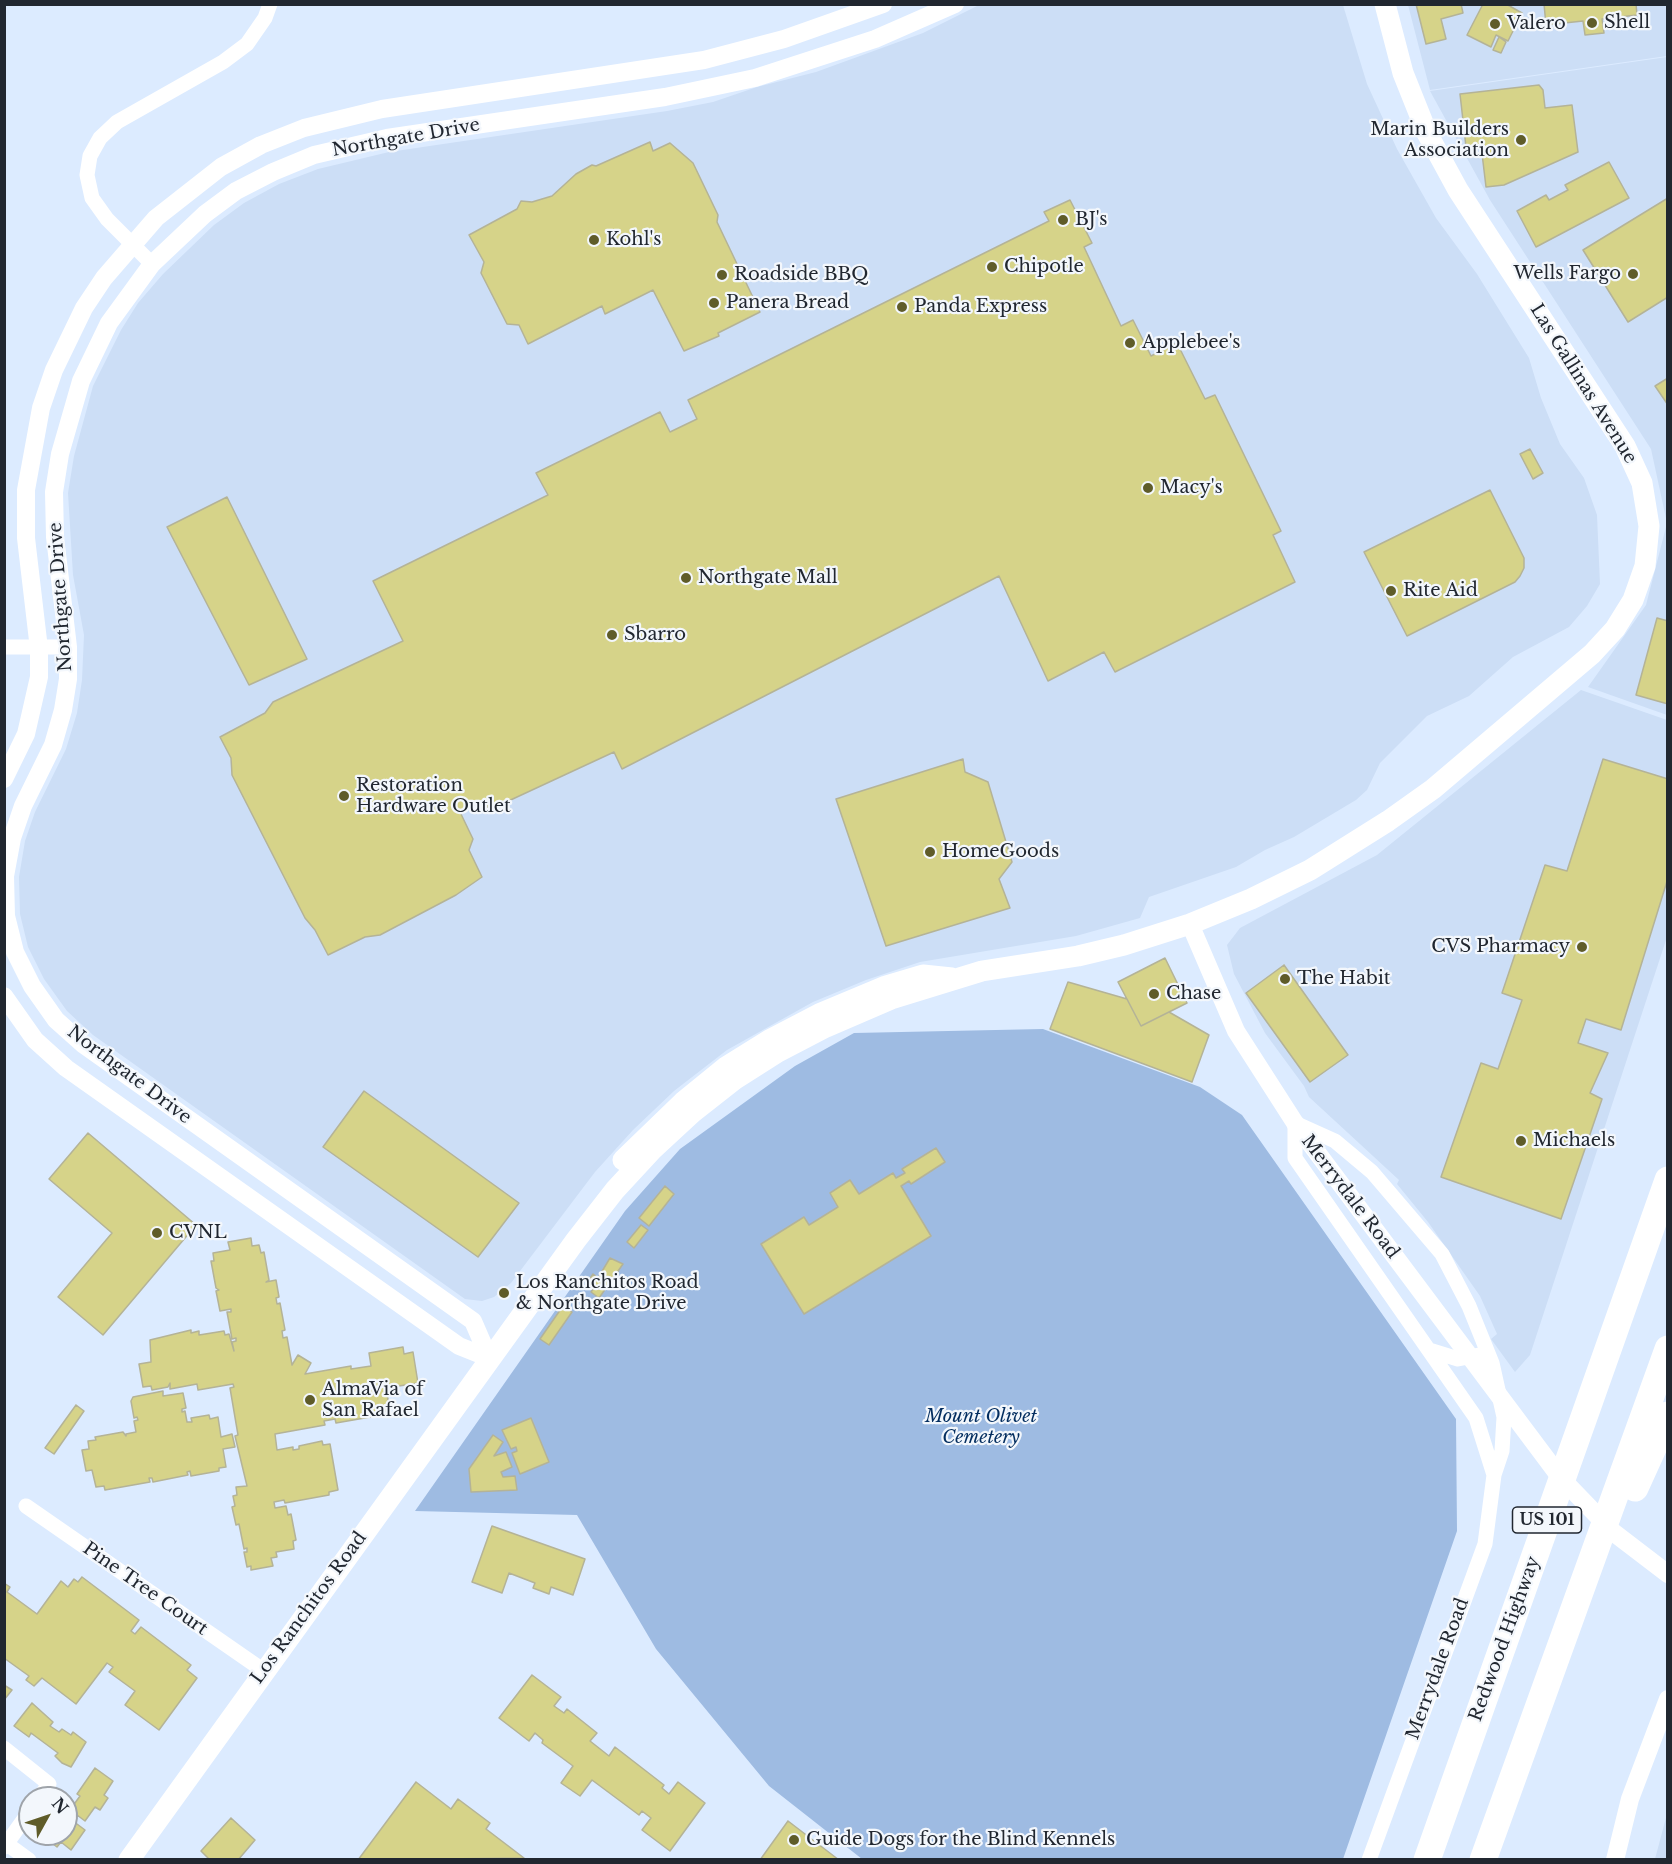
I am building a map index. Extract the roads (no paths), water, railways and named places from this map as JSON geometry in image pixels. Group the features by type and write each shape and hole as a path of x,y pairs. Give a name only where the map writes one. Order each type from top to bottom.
{"highway":[{"name":"Redwood Highway","path":"1427,1860 1668,1180"},
{"name":"US 101","path":"1483,1860 1668,1349"},
{"path":"1547,1683 1668,1415"}],"main road":[{"name":"Las Gallinas Avenue","path":"1190,924 1251,899 1310,870 1388,821 1433,789 1592,654 1615,630 1633,600 1645,566 1649,526 1642,483 1625,446 1458,190 1432,142 1403,73 1385,4"},
{"name":"Los Ranchitos Road","path":"129,1860 489,1358 615,1190 652,1150 692,1113 734,1080 816,1032 891,999 982,971 1078,956 1190,924"}],"street":[{"path":"152,264 130,245 92,198 87,175 90,156 100,138 117,122 223,62 247,44 265,18 270,4"},
{"name":"Northgate Drive","path":"4,779 26,735 35,704 39,677 39,649 26,538 26,490 41,408 68,339 104,278 130,245 172,205 221,167 261,145 304,128 382,110 660,69 704,60 784,39 883,4"},
{"name":"Northgate Drive","path":"489,1358 473,1321 84,1046 56,1020 32,986 15,952 6,916 5,876 12,838 19,817 53,745 63,710 68,679 68,647 55,537 54,492 60,454 78,389 94,351 127,295 152,264 198,220 236,191 273,171 314,155 387,138 665,98 755,78 865,43 955,4"},
{"path":"4,647 39,649 68,647"},
{"name":"Merrydale Road","path":"1190,924 1236,1031 1295,1124 1560,1477 1613,1532 1668,1574"},
{"name":"Northgate Drive","path":"4,996 35,1040 66,1068 459,1346 489,1358"},
{"name":"Merrydale Road","path":"1295,1124 1295,1158 1476,1418 1494,1475"},
{"name":"Merrydale Road","path":"1295,1124 1335,1141 1372,1172 1442,1254 1469,1306 1488,1353 1504,1417 1502,1451 1494,1475 1485,1544 1369,1860"},
{"path":"1429,1350 1458,1359 1488,1353"},
{"name":"Pine Tree Court","path":"26,1506 264,1671"},
{"path":"1615,1860 1630,1799 1668,1699"},
{"path":"4,1748 49,1784 48,1786"},
{"path":"18,1828 6,1845 29,1860"}],"place":[{"name":"Shell","path":"1592,23"},
{"name":"Valero","path":"1495,24"},
{"name":"Marin Builders Association","path":"1521,140"},
{"name":"BJ's","path":"1063,220"},
{"name":"Kohl's","path":"594,240"},
{"name":"Chipotle","path":"992,267"},
{"name":"Wells Fargo","path":"1633,274"},
{"name":"Roadside BBQ","path":"722,275"},
{"name":"Panera Bread","path":"714,303"},
{"name":"Panda Express","path":"902,307"},
{"name":"Applebee's","path":"1130,343"},
{"name":"Macy's","path":"1148,488"},
{"name":"Northgate Mall","path":"686,578"},
{"name":"Rite Aid","path":"1391,591"},
{"name":"Sbarro","path":"612,635"},
{"name":"Restoration Hardware Outlet","path":"344,796"},
{"name":"HomeGoods","path":"930,852"},
{"name":"CVS Pharmacy","path":"1582,947"},
{"name":"The Habit","path":"1285,979"},
{"name":"Chase","path":"1154,994"},
{"name":"Michaels","path":"1521,1141"},
{"name":"CVNL","path":"157,1233"},
{"name":"Los Ranchitos Road & Northgate Drive","path":"504,1293"},
{"name":"AlmaVia of San Rafael","path":"310,1400"},
{"name":"Guide Dogs for the Blind Kennels","path":"794,1840"}],"park label":[{"name":"Mount Olivet Cemetery","path":"981,1427"}]}
